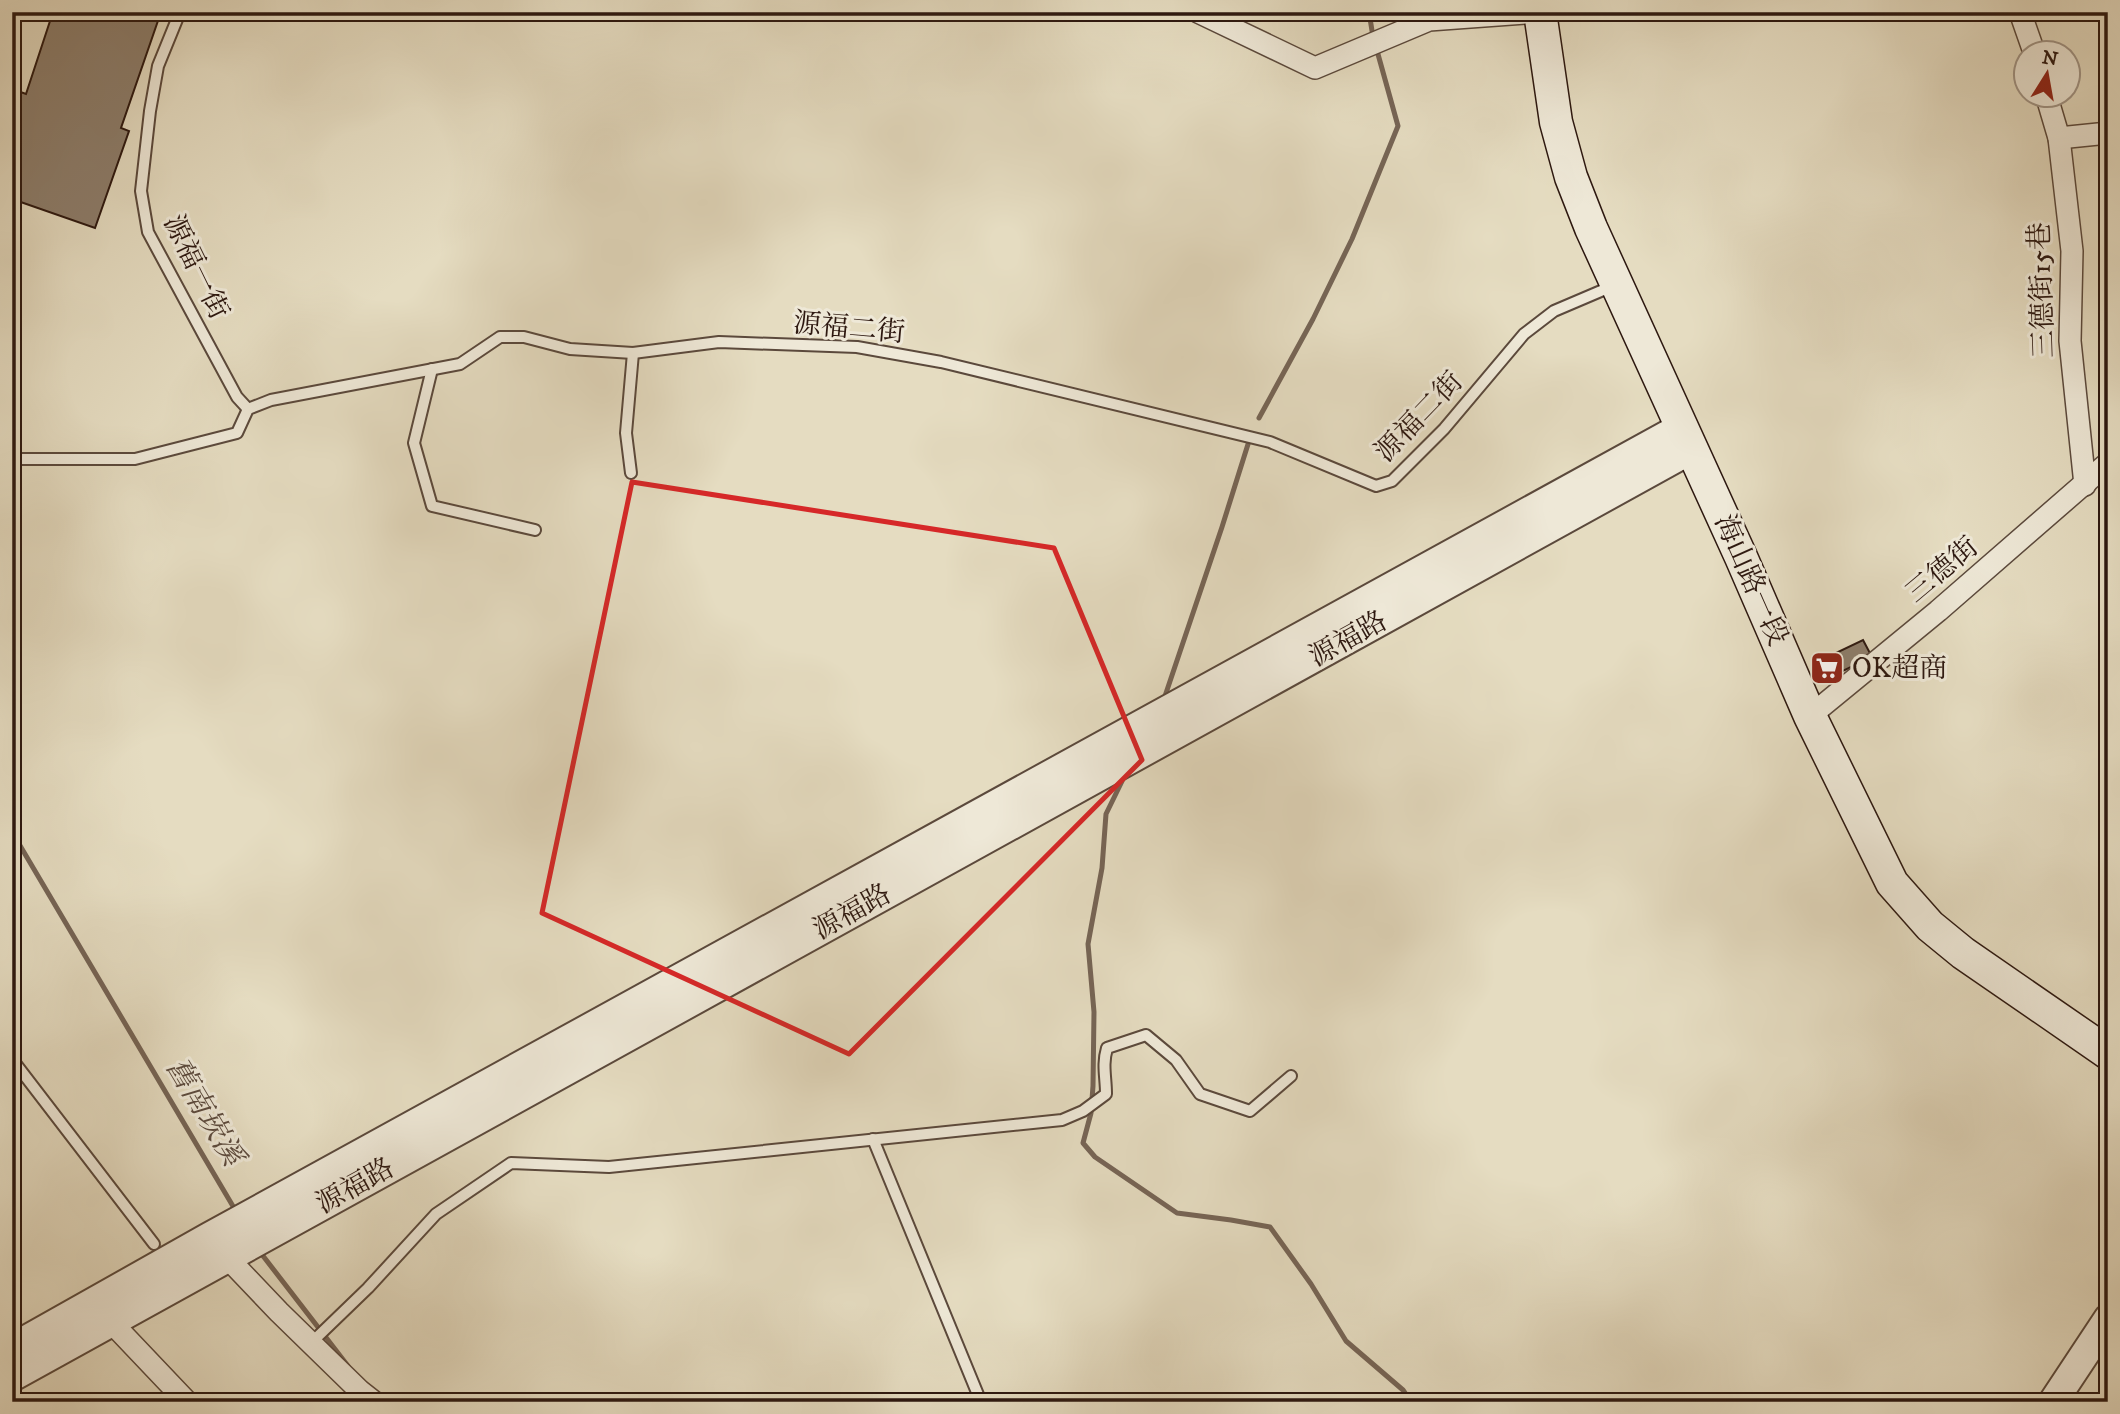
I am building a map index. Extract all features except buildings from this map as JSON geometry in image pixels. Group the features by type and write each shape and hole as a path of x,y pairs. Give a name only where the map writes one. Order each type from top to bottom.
{"main road":[{"name":"海山路一段","path":"1539,12 1556,122 1568,166 1591,229 1747,569 1810,716 1892,883 1930,926 1963,953 2108,1053"}],"street":[{"path":"1198,12 1315,68 1429,20 1539,12"},
{"path":"2020,12 2029,38"},
{"name":"三德街15巷","path":"2050,108 2059,138 2072,251 2070,341 2085,485"},
{"path":"2059,138 2108,133"},
{"name":"源福路","path":"12,1377 104,1312 218,1247 1687,438"},
{"name":"三德街","path":"1810,716 1938,611 2108,463"},
{"path":"218,1247 374,1402"},
{"path":"104,1312 187,1402"},
{"name":"源福路","path":"12,1348 104,1312"},
{"path":"2053,1402 2108,1319"}],"lane":[{"name":"源福一街","path":"180,12 158,66 150,111 141,191 148,232 237,397 248,409"},
{"name":"源福二街","path":"248,409 271,400 460,364 500,337 524,337 570,349 633,353 719,342 857,347 929,360 1270,442 1376,486 1392,481 1444,429 1524,334 1554,311 1617,285"},
{"path":"631,473 626,433 633,353"},
{"path":"432,369 414,443 432,506 535,530"},
{"path":"12,459 135,458 237,433 248,409"},
{"path":"312,1342 368,1288 436,1214 511,1163 609,1167 1062,1120 1083,1111 1106,1094 1107,1079 1103,1060 1107,1048 1146,1035 1176,1060 1200,1094 1250,1111 1292,1076"},
{"path":"12,1059 154,1244"},
{"path":"873,1139 981,1402"}],"highlighted area":[{"path":"632,482 1054,548 1142,760 849,1054 542,913"}],"waterway":[{"path":"1369,12 1373,37"},
{"path":"1259,418 1313,319 1352,239 1398,126 1376,47"},
{"path":"1163,702 1249,441"},
{"path":"1126,773 1106,814 1102,868 1088,944 1094,1012 1093,1086 1091,1113 1083,1143 1095,1157 1177,1213 1270,1227 1311,1284 1346,1341 1403,1390 1411,1402"},
{"name":"舊南崁溪","path":"12,832 237,1213"},
{"name":"舊南崁溪","path":"260,1252 348,1366"}],"place":[{"name":"OK超商","path":"1827,668"}]}
